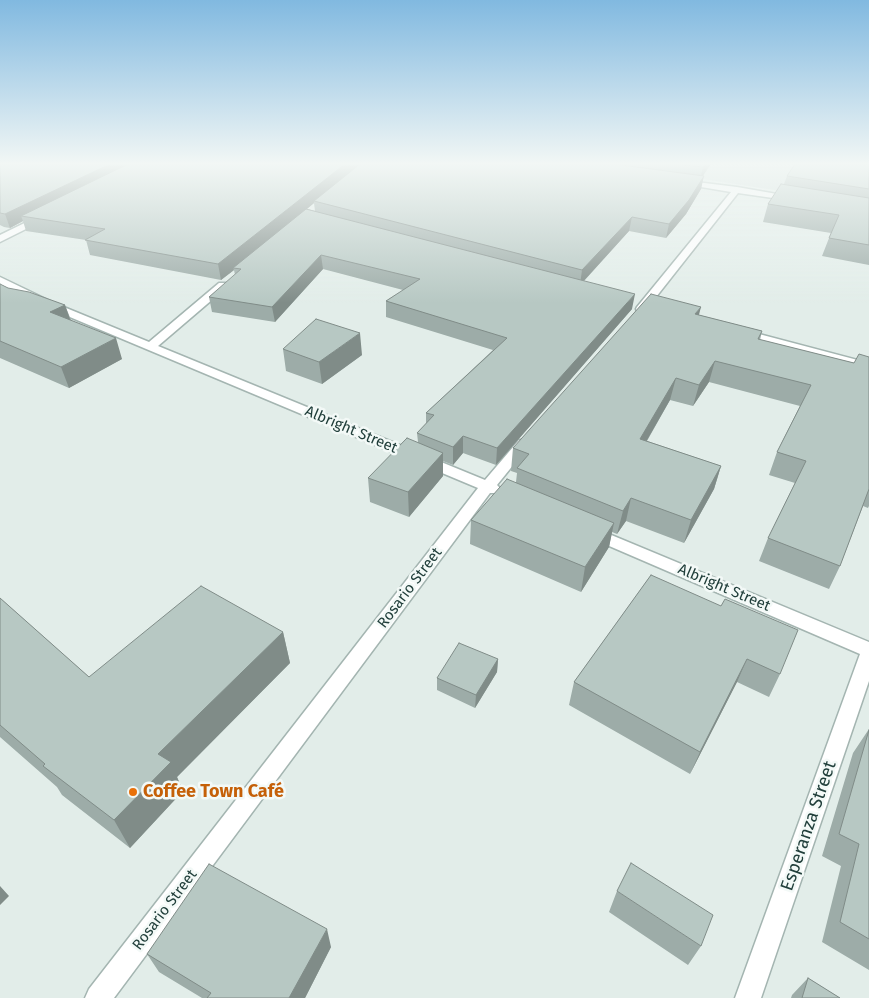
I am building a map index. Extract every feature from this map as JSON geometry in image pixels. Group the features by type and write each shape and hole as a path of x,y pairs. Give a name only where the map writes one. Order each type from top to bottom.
{"street":[{"path":"631,321 720,211"},
{"path":"0,239 51,214"},
{"path":"150,346 232,279"},
{"name":"Albright Street","path":"0,280 50,305 505,494"},
{"path":"728,329 869,367"},
{"name":"Rosario Street","path":"98,998 487,487 532,434"},
{"name":"Albright Street","path":"578,526 869,650"},
{"name":"Esperanza Street","path":"748,998 869,654"}],"building":[{"path":"0,211 12,211 5,214 0,213"},
{"path":"32,211 286,211 218,264 85,240 105,229 21,216"},
{"path":"304,211 312,211 635,294 497,448 463,436 453,447 417,433 434,415 426,413 507,338 386,301 420,279 321,255 272,307 209,297 241,269 233,268"},
{"path":"351,211 680,211 669,224 632,217 582,270"},
{"path":"810,211 869,211 869,245 829,238 839,215"},
{"path":"0,284 65,305 50,312 116,338 61,367 0,341"},
{"path":"651,294 701,307 695,314 762,331 758,339 854,363 859,354 869,357 869,489 840,566 768,538 806,461 777,452 811,385 715,361 699,385 676,378 640,439 721,466 691,520 631,498 623,511 517,468 529,454 513,448"},
{"path":"316,319 360,333 319,362 283,349"},
{"path":"407,438 443,453 408,492 368,478"},
{"path":"507,479 614,523 585,567 471,520"},
{"path":"651,575 721,606 725,599 798,630 780,674 747,659 700,752 574,682"},
{"path":"201,586 283,632 158,754 171,762 114,820 43,766 45,764 0,725 0,598 89,677"},
{"path":"459,643 498,659 476,695 437,678"},
{"path":"869,730 869,939 840,922 859,844 839,834"},
{"path":"631,863 713,915 701,946 617,891"},
{"path":"209,864 327,929 289,998 207,998 211,993 147,954"},
{"path":"808,978 840,998 802,998"}],"place":[{"name":"Coffee Town Café","path":"133,792"}]}
